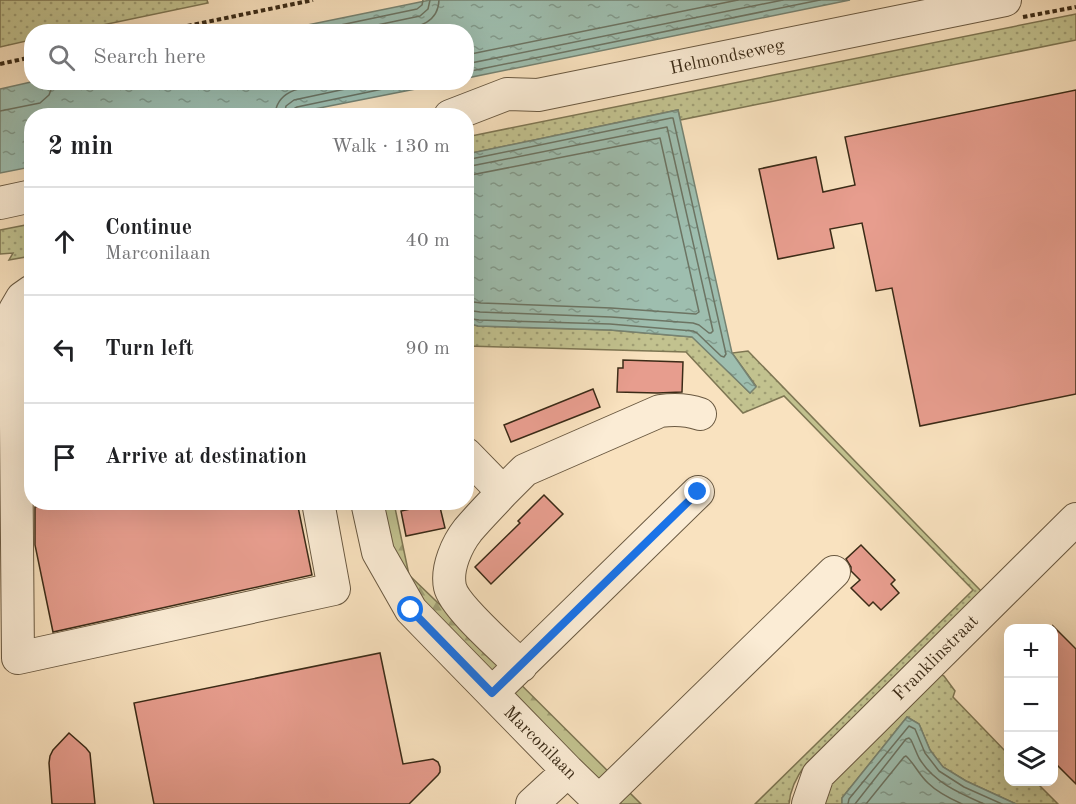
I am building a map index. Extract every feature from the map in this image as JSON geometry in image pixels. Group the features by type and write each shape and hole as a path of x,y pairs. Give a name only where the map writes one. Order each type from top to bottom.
{"street":[{"name":"Helmondseweg","path":"471,108 507,94 538,95 1005,0"},
{"path":"0,203 24,198"},
{"path":"24,297 15,310 18,658 334,589 319,510"},
{"path":"521,666 469,615 450,589 453,559 467,532 525,470 660,411 689,410 700,414"},
{"path":"474,462 503,492"},
{"path":"492,693 698,492"},
{"path":"324,535 369,514"},
{"name":"Marconilaan","path":"369,514 378,552 411,610 601,803"},
{"name":"Franklinstraat","path":"808,804 818,775 1076,519"},
{"path":"601,803 834,572"},
{"path":"532,804 568,771"}],"path":[{"path":"197,24 313,0"},
{"path":"0,64 24,59"}],"green space":[{"path":"0,0 207,0 208,3 108,24 24,24 24,42 0,47"},
{"path":"1076,14 1076,40 680,120 678,110 474,153 474,135"},
{"path":"24,225 24,257 9,260 13,253 0,254 0,230"},
{"path":"474,325 610,330 693,337 750,393 756,386 732,353 748,351 981,591 806,764 795,783 789,804 755,804 973,590 784,396 743,413 686,352 474,346"},
{"path":"381,510 395,510 409,575 641,804 617,804 403,584"},
{"path":"936,672 944,676 955,691 953,697 1004,750 1004,786 1040,786 1058,804 1016,804 966,781 943,767 930,750 919,724 907,717 842,798 842,804 814,804 817,790"}],"water":[{"path":"430,0 850,0 474,77 474,24 312,24"},
{"path":"24,84 24,90 411,90 319,108 24,108 24,168 0,173 0,89"},
{"path":"678,110 732,353 756,387 750,393 692,337 610,330 474,325 474,153"},
{"path":"907,717 919,724 930,750 943,767 966,781 1016,804 842,804 842,798"}],"building":[{"path":"1076,90 1076,394 920,426 892,288 876,291 862,223 830,229 834,248 778,259 759,169 816,157 823,192 855,185 845,137"},
{"path":"623,360 683,362 682,392 617,392 618,368 623,368"},
{"path":"593,389 600,407 511,442 504,425"},
{"path":"544,495 563,514 491,584 475,567 520,523 518,521"},
{"path":"35,510 299,510 312,575 53,632 35,545"},
{"path":"441,510 445,528 406,536 401,511"},
{"path":"861,545 895,580 891,584 899,593 881,610 873,602 869,606 851,588 860,580 851,571 846,559"},
{"path":"1058,631 1076,649 1076,784 1058,766"},
{"path":"380,653 403,764 433,759 440,767 438,775 409,804 154,804 134,703"},
{"path":"69,733 90,753 95,804 52,804 50,756"}],"route":[{"path":"411,610 492,693 698,492"}]}
